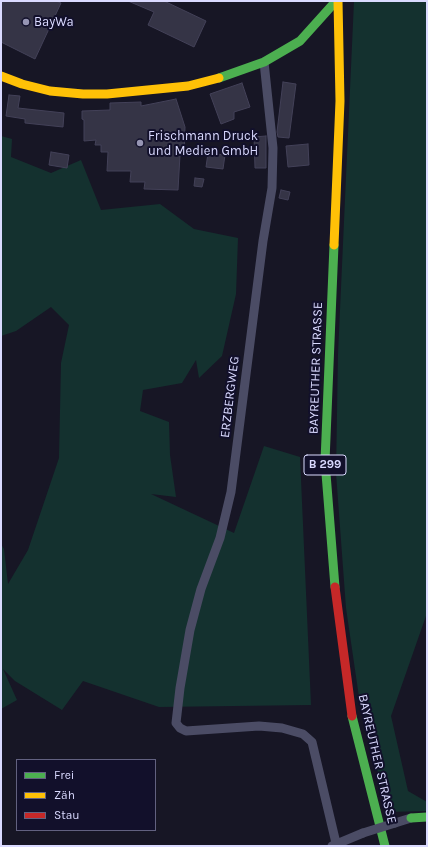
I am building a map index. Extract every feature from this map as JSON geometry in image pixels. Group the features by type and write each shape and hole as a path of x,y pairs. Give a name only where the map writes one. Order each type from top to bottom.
{"main road":[{"name":"BAYREUTHER STRASSE","path":"337,1 340,33 340,78 325,461 334,582 352,720 385,846"},
{"path":"1,76 22,84 50,90 107,94 188,86 217,79 264,62 300,41 337,1"},
{"path":"411,818 427,817"}],"street":[{"name":"ERZBERGWEG","path":"264,62 273,148 272,188 263,241 231,492 220,538 202,589 190,630 176,723 180,728 186,730 259,726 282,728 303,734 312,742 334,845"},
{"path":"334,845 363,833 411,818"}],"green space":[{"path":"354,1 427,1 427,613 391,716 408,791 427,802 427,811 388,812 359,697 346,608 336,473 338,354"},
{"path":"1,136 12,139 11,157 51,173 81,160 101,210 160,204 194,229 238,238 236,294 222,356 199,378 196,360 182,383 143,390 140,411 169,422 170,455 176,497 151,494 234,533 264,446 300,457 311,705 159,707 83,681 62,710 15,681 3,669 17,700 1,709 1,544 4,549 8,584 28,550 59,458 61,363 69,325 51,307 16,331 1,336"}],"building":[{"name":"BayWa","path":"1,1 56,1 61,3 35,59 1,42"},
{"path":"128,1 164,1 206,21 194,47 148,25 154,12"},
{"path":"283,82 296,84 289,138 278,137 277,132"},
{"path":"242,83 250,107 234,112 234,119 221,124 210,94"},
{"path":"9,95 20,96 18,108 64,113 63,127 25,123 25,119 6,116"},
{"name":"Frischmann Druck und Medien GmbH","path":"176,99 185,127 184,155 180,155 178,190 144,189 145,182 130,182 131,171 107,171 108,152 101,152 101,145 95,145 96,140 84,141 84,120 82,119 82,111 110,110 110,103 141,102 141,106"},
{"path":"266,136 266,168 255,168 254,137"},
{"path":"308,144 309,165 288,167 286,146"},
{"path":"51,152 69,155 67,168 49,165"},
{"path":"208,153 225,155 223,169 206,167"},
{"path":"195,178 204,179 202,187 194,186"},
{"path":"281,190 290,192 288,200 279,198"}],"traffic: fast":[{"path":"219,78 264,62 300,41 336,1"},
{"path":"334,245 325,461 335,587"},
{"path":"352,716 385,846"},
{"path":"411,818 427,817"}],"traffic: slow":[{"path":"334,245 340,101 338,1"},
{"path":"1,76 22,84 50,91 83,94 107,94 188,86 219,78"}],"traffic: jam":[{"path":"335,587 352,716"}],"place":[{"name":"BayWa","path":"26,22"},
{"name":"Frischmann Druck und Medien GmbH","path":"140,143"}]}
